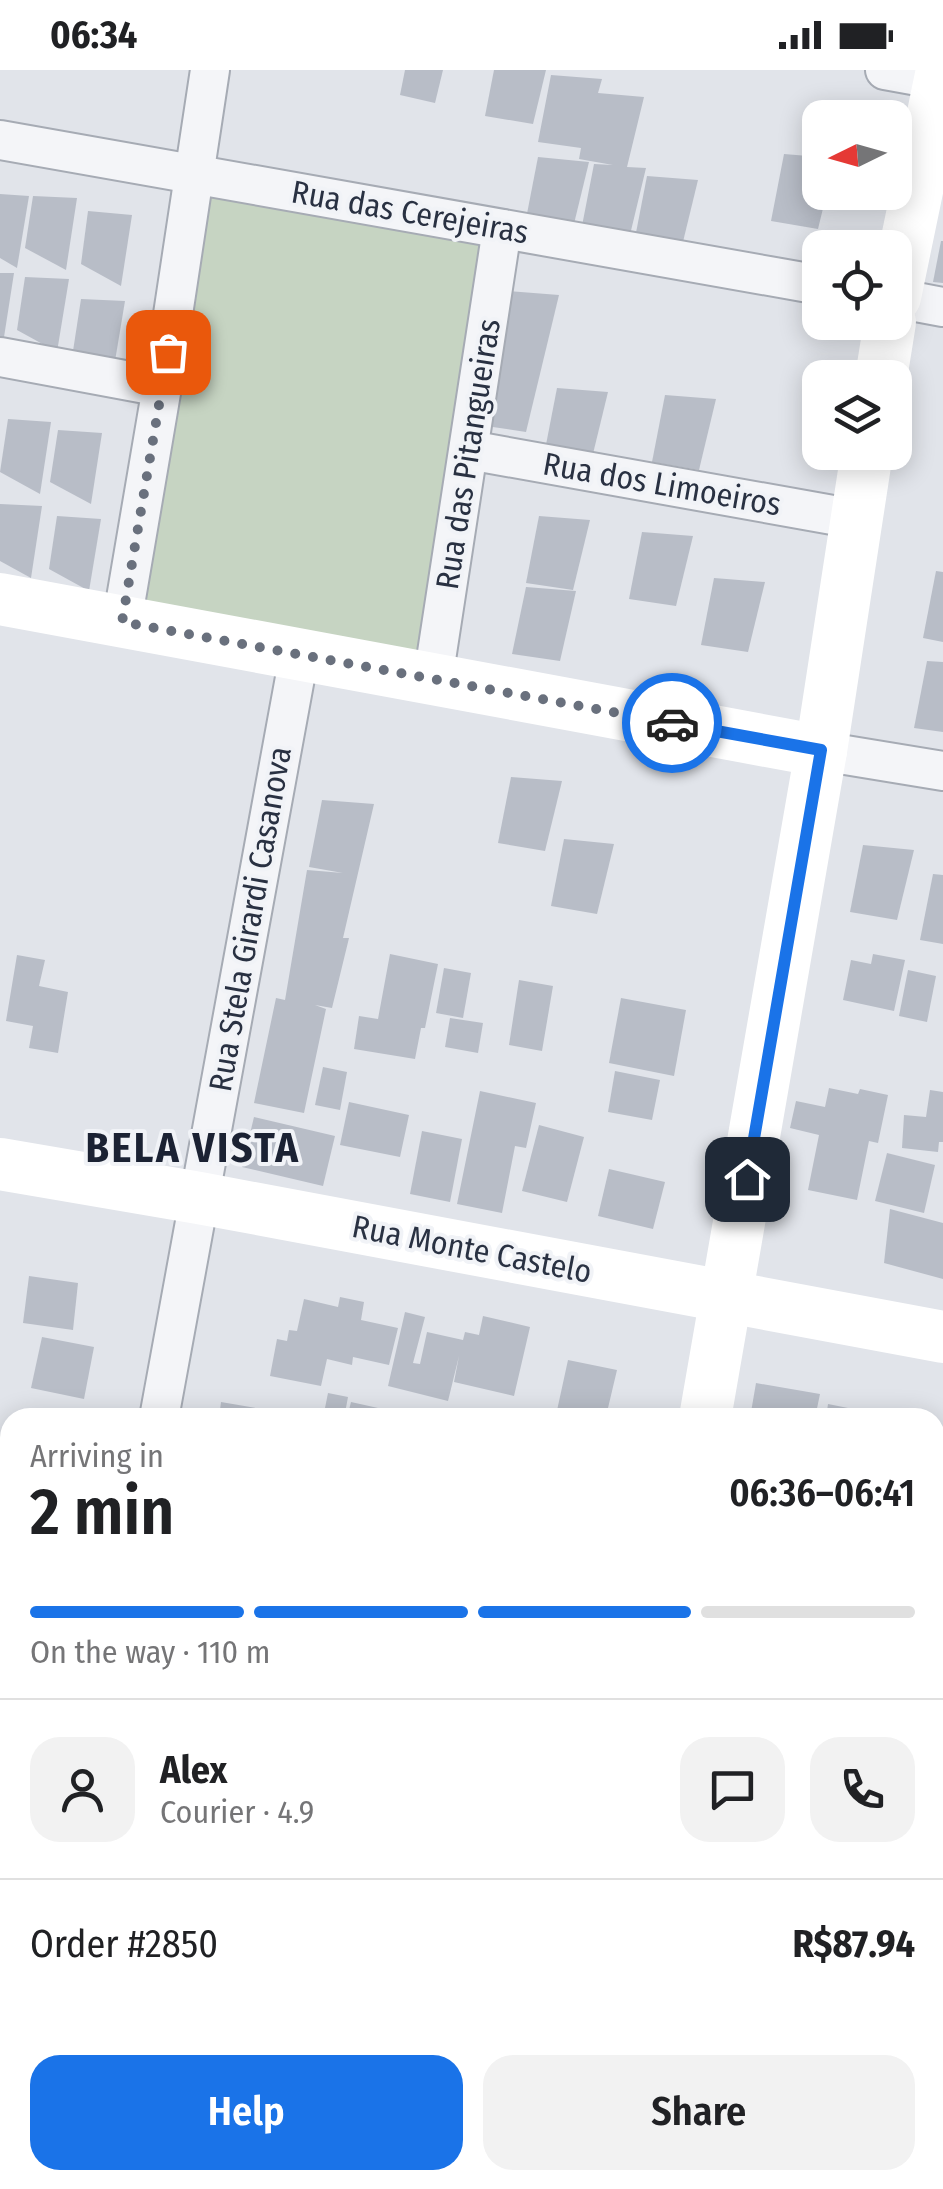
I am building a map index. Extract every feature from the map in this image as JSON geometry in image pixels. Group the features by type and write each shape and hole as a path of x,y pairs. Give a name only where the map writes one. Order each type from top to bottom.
{"street":[{"path":"122,622 210,70"},
{"path":"885,70 941,75 909,230"},
{"name":"Rua das Cerejeiras","path":"0,140 802,282"},
{"name":"Rua das Pitangueiras","path":"433,680 502,228"},
{"path":"912,301 943,307"},
{"path":"0,357 162,387"},
{"name":"Rua dos Limoeiros","path":"469,450 855,519"},
{"path":"707,1408 821,750 864,470"},
{"path":"0,599 943,771"},
{"name":"Rua Stela Girardi Casanova","path":"160,1408 299,656"},
{"name":"Rua Monte Castelo","path":"0,1164 943,1337"}],"green space":[{"path":"209,194 486,241 418,657 140,611"}],"building":[{"path":"405,70 443,70 435,103 400,95"},
{"path":"494,70 546,70 533,124 485,116"},
{"path":"551,75 602,79 598,93 644,97 627,167 646,168 629,239 581,231 594,164 613,165 579,159 581,148 538,142"},
{"path":"784,154 802,156 802,210 823,210 818,229 771,221"},
{"path":"538,157 589,162 572,232 525,224"},
{"path":"647,176 698,180 681,250 634,243"},
{"path":"0,194 29,196 17,268 0,258"},
{"path":"33,196 77,198 66,270 25,248"},
{"path":"88,211 132,215 121,286 81,264"},
{"path":"943,241 943,283 933,282"},
{"path":"0,273 14,273 2,350 0,350"},
{"path":"25,277 69,279 57,352 17,330"},
{"path":"508,291 559,295 526,432 479,425"},
{"path":"81,299 125,301 113,373 73,351"},
{"path":"557,388 608,392 591,462 544,455"},
{"path":"665,395 716,399 699,470 652,462"},
{"path":"8,419 51,422 40,494 0,472"},
{"path":"58,430 102,433 91,504 50,482"},
{"path":"0,504 42,506 31,578 0,561"},
{"path":"57,516 101,519 89,591 49,569"},
{"path":"539,516 590,520 573,590 526,583"},
{"path":"642,532 693,536 676,606 629,599"},
{"path":"936,571 943,572 943,642 923,638"},
{"path":"714,578 765,582 748,652 701,645"},
{"path":"526,587 576,591 560,661 512,654"},
{"path":"927,661 943,662 943,732 914,728"},
{"path":"511,777 562,781 545,851 498,843"},
{"path":"322,800 374,804 343,938 349,938 332,1008 315,1005 326,1009 304,1113 254,1103 276,998 285,1000 307,870 343,873 309,867"},
{"path":"564,839 614,844 597,914 551,906"},
{"path":"863,845 914,850 897,920 850,912"},
{"path":"933,874 943,875 943,944 920,940"},
{"path":"390,954 438,964 415,1059 354,1049 359,1016 378,1019"},
{"path":"873,954 905,960 894,1011 843,1000 851,960 871,964"},
{"path":"17,955 45,960 39,986 68,992 58,1053 29,1048 33,1026 6,1021"},
{"path":"444,968 471,973 463,1018 436,1013"},
{"path":"908,970 936,976 927,1022 899,1016"},
{"path":"519,980 553,986 542,1051 509,1045"},
{"path":"621,998 686,1010 674,1076 609,1063"},
{"path":"450,1018 483,1023 478,1053 445,1047"},
{"path":"323,1067 347,1072 340,1110 315,1105"},
{"path":"615,1071 660,1080 652,1120 608,1112"},
{"path":"829,1088 888,1095 878,1143 869,1141 857,1200 808,1190 819,1135 790,1128 796,1101 825,1107"},
{"path":"930,1090 943,1092 943,1142 939,1142 938,1152 902,1148 904,1115 926,1117"},
{"path":"480,1091 536,1103 526,1148 515,1146 502,1213 457,1204"},
{"path":"349,1102 409,1115 400,1157 340,1145"},
{"path":"254,1117 335,1136 323,1186 242,1167"},
{"path":"539,1125 584,1137 567,1202 522,1191"},
{"path":"422,1131 462,1139 450,1202 410,1194"},
{"path":"887,1153 935,1165 924,1213 875,1201"},
{"path":"609,1169 665,1182 653,1229 598,1216"},
{"path":"890,1209 943,1223 943,1279 884,1263"},
{"path":"29,1276 78,1283 73,1330 23,1323"},
{"path":"340,1297 364,1302 361,1320 398,1328 389,1365 353,1357 352,1365 327,1359 321,1386 270,1376 277,1339 287,1341 289,1330 297,1331 304,1299 338,1307"},
{"path":"405,1312 425,1317 413,1363 420,1364 427,1332 463,1340 465,1332 479,1335 483,1316 530,1327 514,1396 454,1382 459,1356 448,1401 388,1386"},
{"path":"42,1337 94,1347 84,1399 31,1388"},
{"path":"568,1360 617,1370 608,1408 558,1408"},
{"path":"756,1383 820,1394 817,1408 752,1408"},
{"path":"328,1393 348,1397 346,1408 325,1408"},
{"path":"221,1402 256,1408 220,1408"},
{"path":"351,1402 378,1408 350,1408"}],"way so far":[{"path":"168,352 122,622 672,723"}],"district":[{"name":"BELA VISTA","path":"193,1148"}],"route":[{"path":"672,723 821,750 747,1179"}]}
